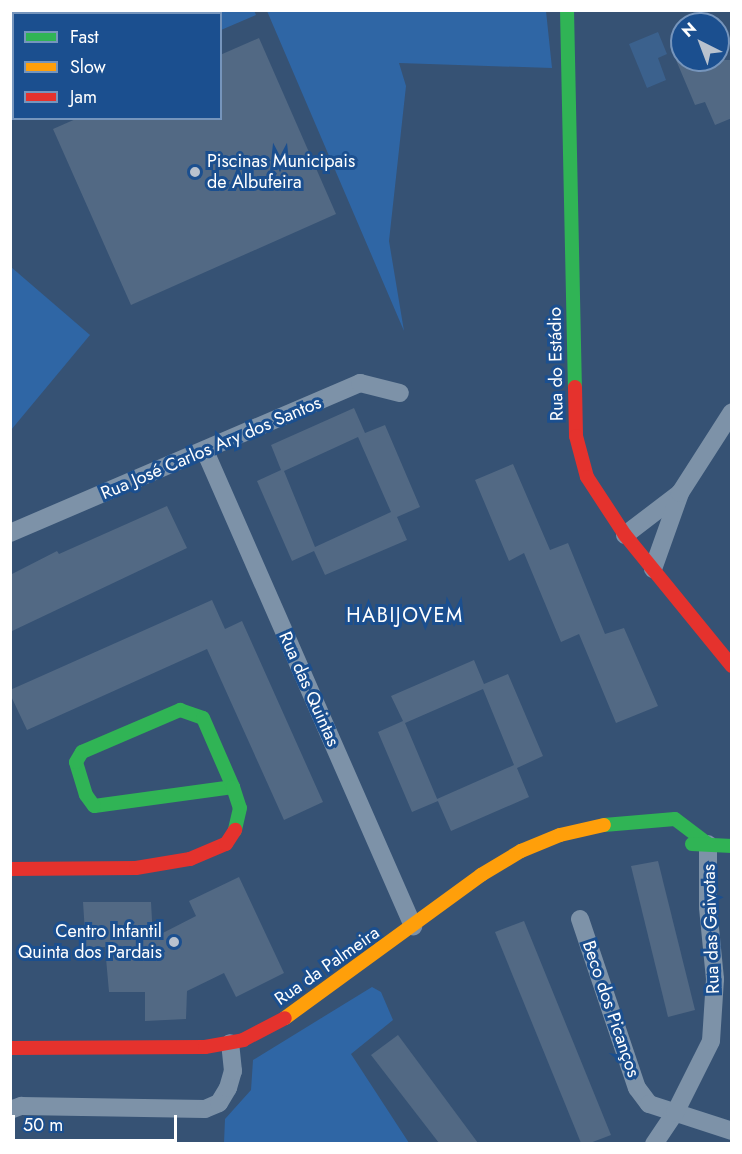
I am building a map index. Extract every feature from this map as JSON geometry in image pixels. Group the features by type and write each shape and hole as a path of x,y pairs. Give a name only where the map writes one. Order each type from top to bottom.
{"street":[{"name":"Rua do Estádio","path":"567,10 576,436 587,477 625,535 732,666"},
{"name":"Rua José Carlos Ary dos Santos","path":"15,532 360,383 400,393"},
{"path":"653,569 680,493 732,412"},
{"name":"Rua das Quintas","path":"205,451 413,927"},
{"path":"625,535 680,493"},
{"path":"10,869 136,868 190,860 226,844 239,824 240,808 233,787 203,718 180,710 82,752 76,762 86,795 94,806 233,787"},
{"name":"Rua da Palmeira","path":"10,1048 205,1047 230,1043 296,1012 413,927 481,874 521,850 560,835 638,822 675,819 708,844"},
{"path":"638,822 686,844 732,846"},
{"name":"Rua das Gaivotas","path":"654,1143 675,1113 711,1041 715,979 708,907 708,844"},
{"name":"Beco dos Picanços","path":"580,919 637,1088 649,1104 732,1131"},
{"path":"10,1110 21,1106 205,1109 219,1103 228,1088 232,1071 230,1043"}],"shaded area":[{"path":"156,10 254,10 256,15 222,30 222,12 153,12"},
{"path":"267,11 546,11 552,68 399,63 406,86 389,241 404,331"},
{"path":"658,32 667,54 658,58 666,80 647,88 629,44"},
{"path":"11,267 90,335 11,430"},
{"path":"372,987 381,992 393,1020 351,1054 409,1143 224,1143 225,1119 251,1090 253,1060"}],"building":[{"name":"Piscinas Municipais de Albufeira","path":"259,38 336,214 131,305 53,129 73,120 222,120 222,54"},
{"path":"730,60 732,60 732,118 715,125 705,102 695,105 681,72 730,72"},
{"path":"354,408 365,433 385,425 420,507 397,517 407,540 325,575 314,551 292,561 257,481 281,470 271,445","holes":["358,437 391,512 315,547 284,471"]},
{"path":"513,464 550,550 568,543 605,634 624,628 658,706 616,723 579,634 561,642 524,553 509,561 475,480"},
{"path":"167,506 187,548 10,632 10,575 57,551 59,554"},
{"path":"212,600 225,629 242,621 323,802 284,820 207,649 27,730 10,694 10,690"},
{"path":"474,660 484,684 508,674 543,756 517,768 529,797 451,831 438,801 412,812 378,732 403,721 391,696","holes":["483,689 514,765 437,799 405,723"]},
{"path":"658,861 695,1010 668,1017 631,866"},
{"path":"239,877 284,973 236,997 224,973 187,991 186,1019 145,1021 145,992 109,992 105,947 86,948 83,902 151,902 153,938 196,916 189,901"},
{"path":"524,921 611,1135 590,1143 581,1143 495,932"},
{"path":"398,1035 478,1143 439,1143 371,1055"}],"traffic: fast":[{"path":"567,10 575,387"},
{"path":"233,787 94,806 86,795 76,762 82,752 180,710 203,718 233,787 240,808 235,830"},
{"path":"604,825 675,819 708,844"},
{"path":"692,844 732,846"}],"traffic: slow":[{"path":"285,1018 481,875 521,851 560,835 604,825"}],"traffic: jam":[{"path":"575,387 576,436 587,477 625,535 732,666"},
{"path":"10,869 136,868 190,859 226,844 235,830"},
{"path":"10,1048 205,1047 243,1040 285,1018"}],"place":[{"name":"Piscinas Municipais de Albufeira","path":"195,172"},
{"name":"Centro Infantil Quinta dos Pardais","path":"174,942"}],"district":[{"name":"HABIJOVEM","path":"405,615"}]}
